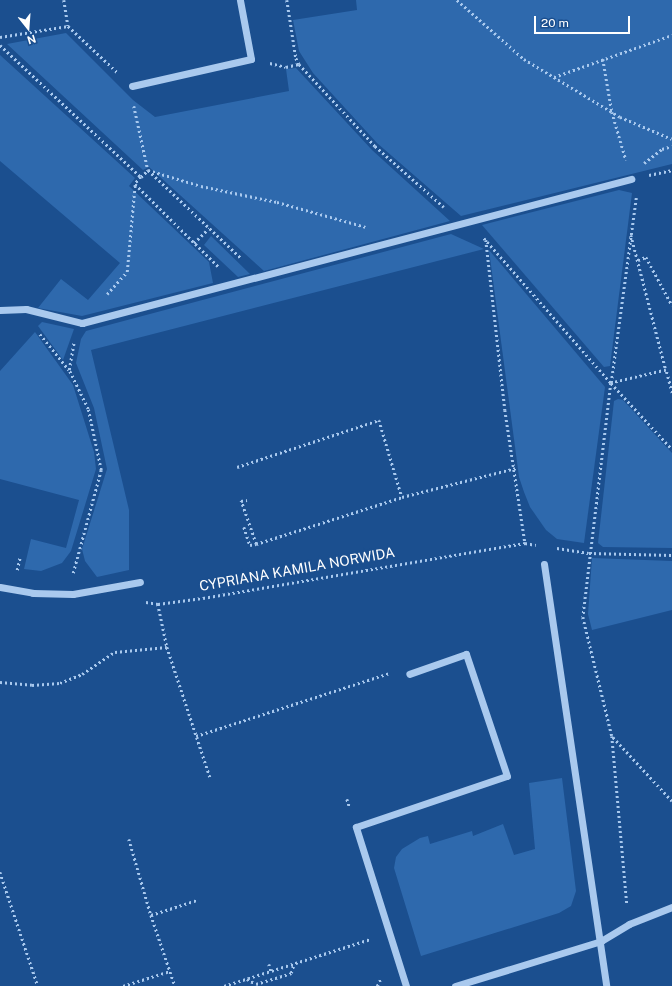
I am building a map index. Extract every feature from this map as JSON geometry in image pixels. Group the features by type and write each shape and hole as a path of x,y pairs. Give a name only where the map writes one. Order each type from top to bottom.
{"street":[{"path":"132,86 251,59 240,0"},
{"path":"0,310 26,309 82,323 236,284 631,179"},
{"path":"544,564 601,941 606,986"},
{"path":"0,587 33,593 73,594 140,582"},
{"path":"406,986 356,827 507,776 466,654 409,674"},
{"path":"455,986 601,941 629,924 672,907"}],"path":[{"path":"64,0 68,26 132,86 148,170 261,277"},
{"path":"287,0 299,64 374,146 463,224 486,239 610,383 672,449"},
{"path":"457,0 524,60 554,76 612,112 672,139"},
{"path":"0,37 68,26"},
{"path":"554,76 672,35"},
{"path":"0,45 141,177"},
{"path":"603,59 612,112 631,179"},
{"path":"286,67 299,64"},
{"path":"631,179 647,158 662,149 672,146"},
{"path":"69,370 72,345 82,323 127,272 135,184 148,170"},
{"path":"148,170 201,186 277,202 369,228"},
{"path":"135,184 236,284"},
{"path":"629,924 612,736 583,617 589,553 610,383 637,191"},
{"path":"194,243 209,228"},
{"path":"631,233 672,393"},
{"path":"486,239 505,410 516,468 525,543"},
{"path":"638,260 646,257 672,305"},
{"path":"26,309 35,328 69,370 88,409 102,470 73,571 73,594"},
{"path":"610,383 666,370"},
{"path":"237,467 379,420 402,497"},
{"path":"244,527 250,545 256,544 402,497 516,468"},
{"path":"247,500 241,501 256,544"},
{"name":"CYPRIANA KAMILA NORWIDA","path":"142,602 158,604 525,543 539,545"},
{"path":"554,547 589,553 672,555"},
{"path":"15,577 20,557"},
{"path":"158,604 166,647 210,777"},
{"path":"0,682 32,685 60,683 82,674 115,652 166,647"},
{"path":"196,736 400,670 409,674"},
{"path":"612,736 672,801"},
{"path":"129,839 150,915 175,986"},
{"path":"0,872 38,986"},
{"path":"150,915 197,900"},
{"path":"224,986 389,932"},
{"path":"247,979 256,984 291,973 294,963"},
{"path":"269,964 271,970"},
{"path":"123,986 170,971"}],"shaded area":[{"path":"356,0 672,0 672,164 461,216 377,143 313,73 299,51 293,20 357,10"},
{"path":"66,33 133,100 155,117 289,91 286,69 296,68 372,150 450,221 264,271 149,167 143,170 7,44"},
{"path":"0,55 135,178 129,186 209,262 213,283 82,316 38,308 61,279 88,300 120,263 0,161"},
{"path":"619,190 632,193 610,366 604,367 482,225"},
{"path":"451,234 484,249 91,350 129,510 129,570 97,577 85,561 82,549 107,469 94,408 76,363 81,339 86,331"},
{"path":"211,236 250,274 238,277 204,245"},
{"path":"489,250 605,387 584,543 557,539 546,530 530,507 519,477"},
{"path":"42,322 74,329 63,360 38,326"},
{"path":"35,332 73,385 94,452 96,469 71,551 62,563 41,571 24,569 31,539 66,548 79,500 0,479 0,371"},
{"path":"618,399 623,400 672,453 672,548 603,547 598,543 614,401"},
{"path":"592,558 672,561 672,610 592,630 588,614"},
{"path":"562,778 576,891 571,906 559,913 421,956 394,868 396,857 402,849 420,838 428,836 430,844 472,831 473,836 503,824 514,855 535,849 529,783"}]}
